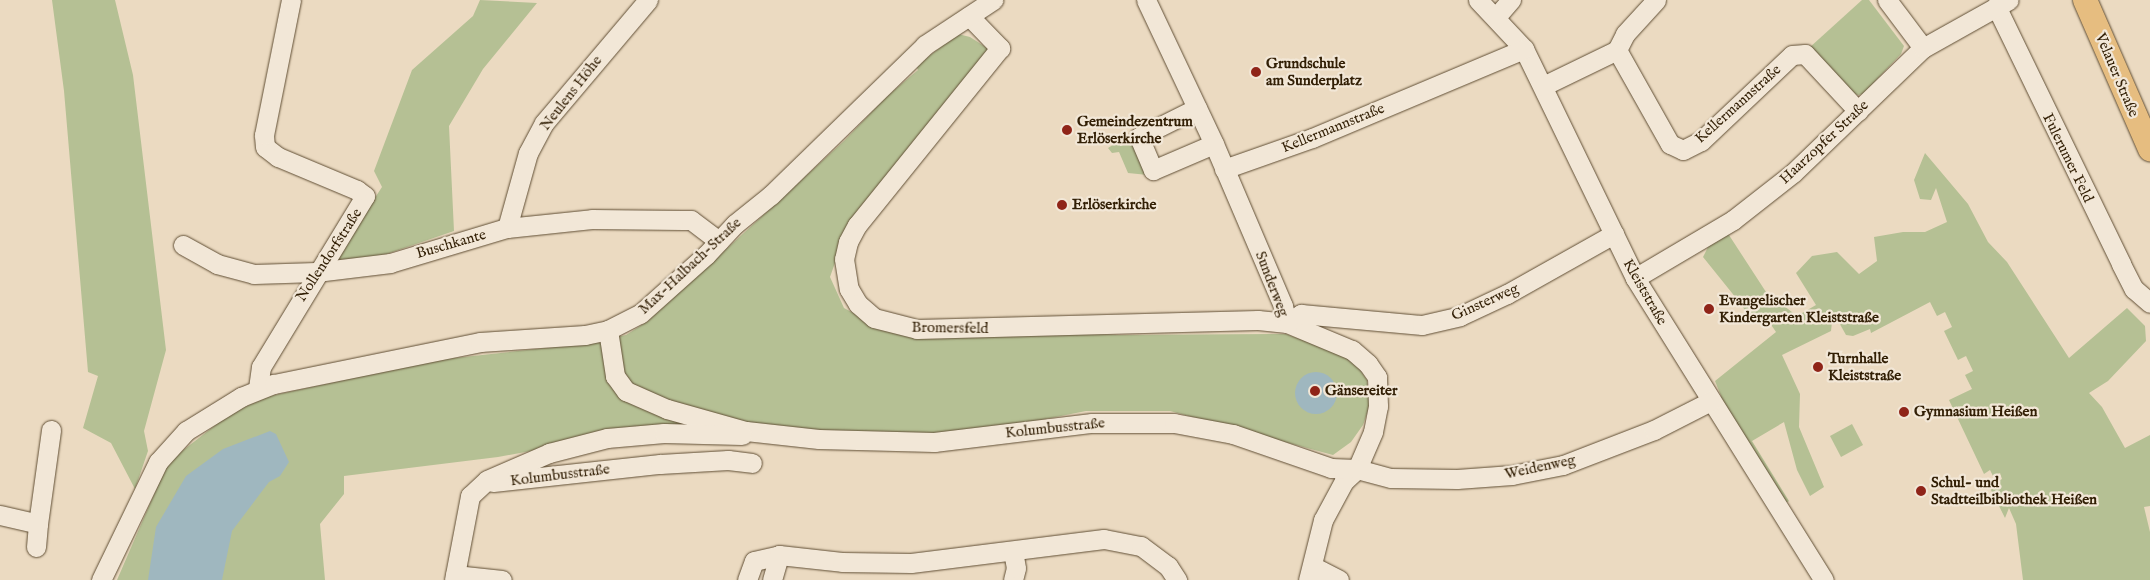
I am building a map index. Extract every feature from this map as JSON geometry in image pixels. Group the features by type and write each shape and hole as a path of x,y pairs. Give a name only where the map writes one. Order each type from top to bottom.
{"main road":[{"name":"Velauer Straße","path":"2085,0 2150,149"}],"street":[{"name":"Nollendorfstraße","path":"258,388 262,367 316,272 365,196 357,190 278,157 265,147 264,135 291,0"},
{"name":"Neulens Höhe","path":"507,228 528,153 544,123 648,0"},
{"name":"Max-Halbach-Straße","path":"101,580 158,462 186,430 258,388 480,342 561,338 608,330 640,314 925,45 993,0"},
{"name":"Sunderweg","path":"1146,0 1214,144 1283,306 1287,323 1352,350 1368,364 1376,377 1378,406 1373,432 1357,469 1344,481 1323,520 1311,574"},
{"name":"Kleiststraße","path":"1478,0 1524,49 1635,278 1824,580"},
{"path":"1496,17 1512,0"},
{"path":"1543,86 1617,50 1625,34 1656,0"},
{"path":"1888,0 1924,48"},
{"name":"Haarzopfer Straße","path":"1635,278 1733,220 1793,173 1924,48 2002,3"},
{"name":"Fulerumer Feld","path":"2002,3 2120,264 2134,289 2150,303"},
{"name":"Bromersfeld","path":"969,16 1000,48 857,225 848,242 844,259 849,289 858,304 874,318 917,329 1258,320 1287,323"},
{"name":"Kellermannstraße","path":"1224,169 1312,138 1524,49"},
{"name":"Kellermannstraße","path":"1617,50 1670,144 1682,150 1701,141 1792,55 1805,54 1858,111"},
{"path":"1197,108 1139,136 1152,170 1214,144"},
{"name":"Buschkante","path":"183,245 234,270 254,274 316,272 390,263 507,228 592,219 691,220 719,241"},
{"name":"Ginsterweg","path":"1287,323 1302,314 1422,325 1460,316 1507,294 1614,234"},
{"name":"Kolumbusstraße","path":"608,330 615,376 626,391 667,409 751,431 856,441 934,442 1092,423 1174,423 1233,434 1330,468 1357,469"},
{"name":"Weidenweg","path":"1357,469 1392,478 1457,479 1512,475 1563,465 1654,430 1711,401"},
{"name":"Max-Halbach-Straße","path":"110,580 166,467 204,420"},
{"path":"36,546 51,430"},
{"name":"Kolumbusstraße","path":"487,480 549,453 607,438 664,433 728,438 742,436 751,431"},
{"name":"Kolumbusstraße","path":"487,480 497,483 670,464 728,460 752,463"},
{"path":"487,480 470,496 454,577 502,580"},
{"path":"0,515 38,524"},
{"path":"747,580 754,561 779,555 842,562 911,562 1013,551 1060,543 1122,540 1155,555 1177,580"},
{"path":"1013,551 1016,568 1013,580"},
{"path":"772,580 779,555"},
{"path":"1311,574 1339,580"}],"green space":[{"path":"52,0 115,0 133,75 166,350 144,431 148,451 135,489 111,443 83,428 98,376 88,372 64,91"},
{"path":"480,0 537,3 483,69 449,126 454,231 384,255 332,263 382,187 374,171 412,70 473,16"},
{"path":"1862,0 1869,0 1904,46 1901,54 1863,94 1858,95 1851,93 1809,48"},
{"path":"958,34 970,37 987,48 987,57 847,229 830,277 844,308 870,322 1119,335 1286,334 1352,358 1367,380 1370,405 1363,425 1351,442 1333,455 1170,411 1086,411 972,434 811,434 552,447 498,457 344,476 344,494 320,524 325,580 117,580 168,462 231,413 270,396 436,360 591,343 626,335 648,321 845,140 886,97 918,70 916,66"},
{"path":"1130,134 1148,175 1128,173 1119,152 1112,153 1108,148"},
{"path":"1925,153 1968,204 1988,242 2007,262 2069,358 2127,308 2145,326 2146,341 2108,381 2089,393 2102,407 2125,448 2150,435 2150,506 2144,507 2150,532 2150,580 2023,580 2016,524 2009,508 2005,518 1989,486 2002,479 2000,473 1993,476 1990,470 1984,474 1949,400 1972,389 1965,375 1973,371 1966,356 1958,360 1944,331 1952,327 1945,312 1937,316 1930,302 1871,333 1870,329 1853,336 1846,335 1837,319 1832,322 1831,331 1782,355 1800,394 1799,427 1824,487 1810,496 1797,470 1784,422 1752,441 1789,501 1781,506 1718,412 1721,396 1715,381 1776,332 1765,316 1748,314 1703,257 1708,247 1727,232 1766,292 1797,316 1816,305 1796,273 1812,256 1837,252 1859,274 1877,261 1874,237 1903,232 1925,232 1947,222 1936,188 1931,200 1920,199 1914,180"},
{"path":"1852,424 1863,445 1841,457 1830,436"}],"water":[{"path":"1320,372 1328,375 1334,381 1337,393 1334,405 1328,411 1312,414 1304,411 1298,405 1295,389 1298,381 1304,375"},
{"path":"270,431 276,434 289,462 280,476 269,482 232,531 222,580 148,580 156,527 186,476 223,449"}],"place":[{"name":"Grundschule am Sunderplatz","path":"1256,72"},
{"name":"Gemeindezentrum Erlöserkirche","path":"1067,130"},
{"name":"Erlöserkirche","path":"1062,205"},
{"name":"Evangelischer Kindergarten Kleiststraße","path":"1709,309"},
{"name":"Turnhalle Kleiststraße","path":"1818,367"},
{"name":"Gänsereiter","path":"1315,391"},
{"name":"Gymnasium Heißen","path":"1904,412"},
{"name":"Schul- und Stadtteilbibliothek Heißen","path":"1921,491"}]}
